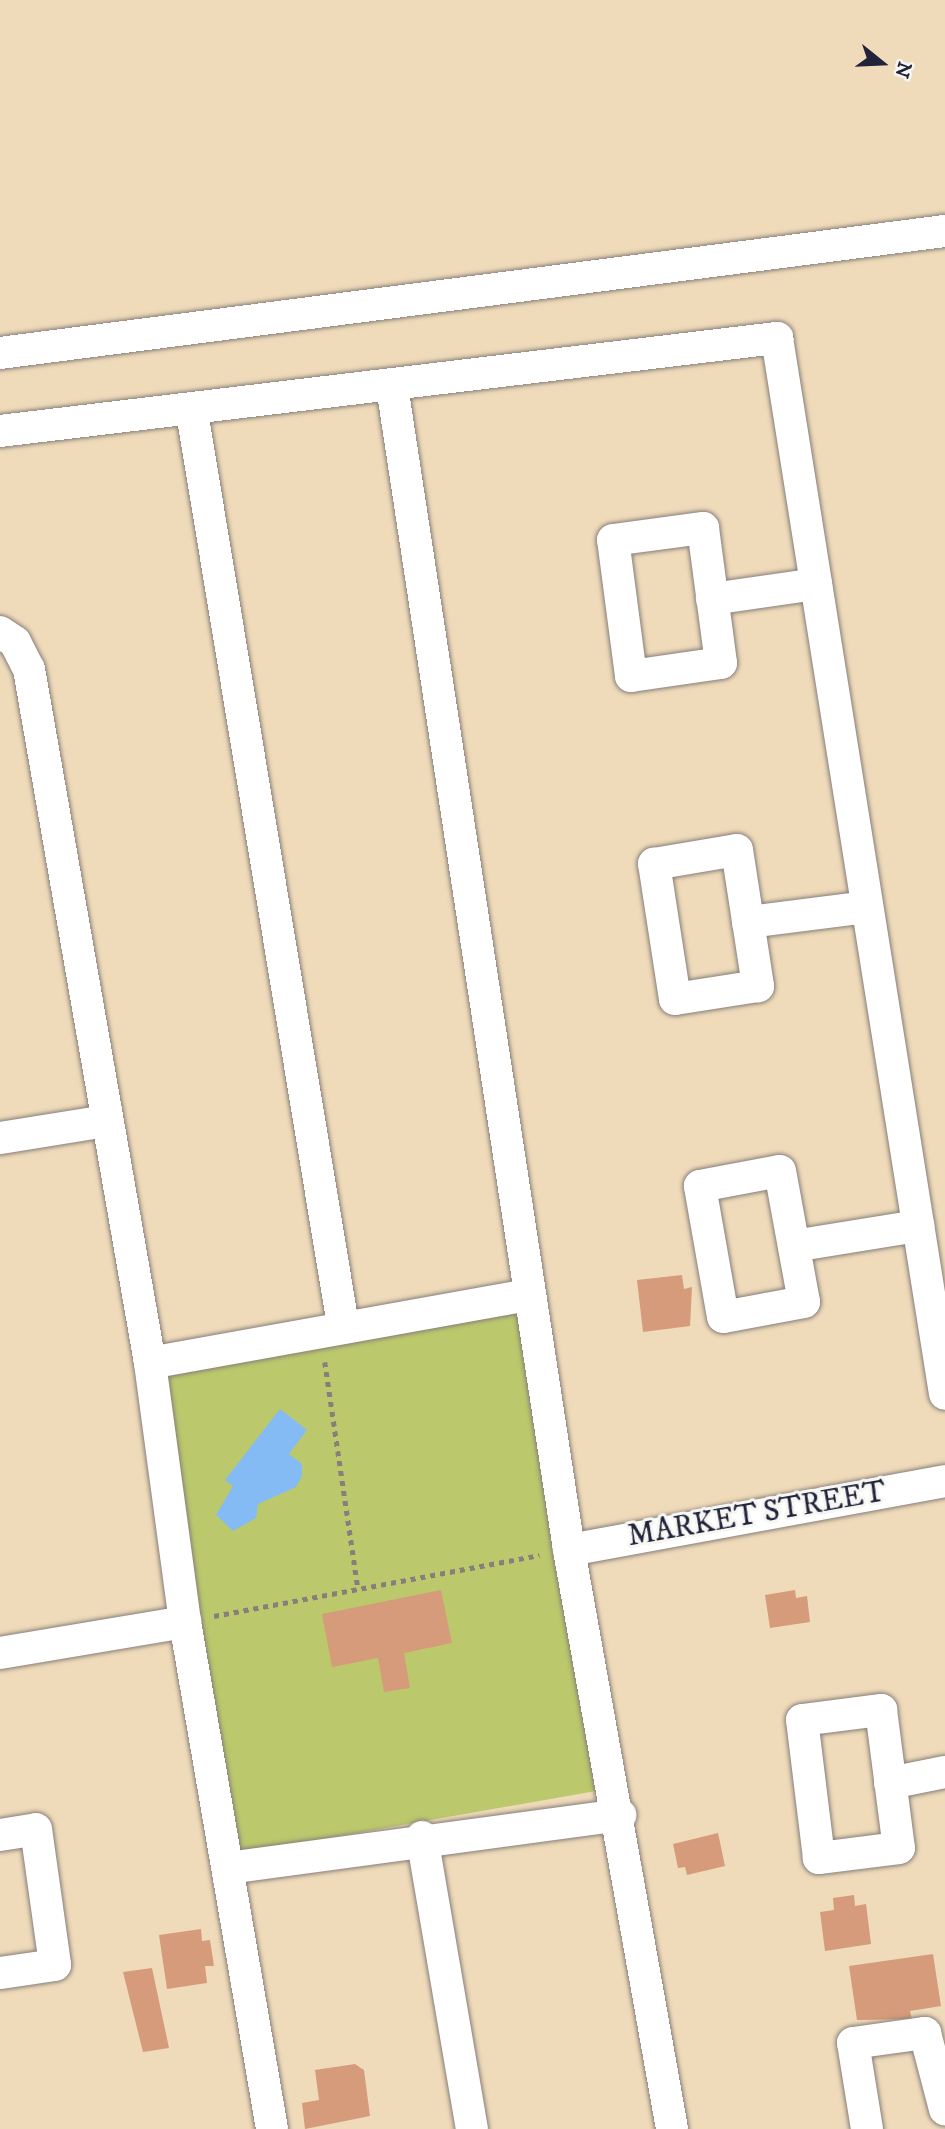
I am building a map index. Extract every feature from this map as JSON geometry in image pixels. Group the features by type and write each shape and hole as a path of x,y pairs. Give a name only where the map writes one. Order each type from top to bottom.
{"street":[{"path":"0,353 945,231"},
{"path":"0,431 192,412 777,338 945,1394"},
{"path":"392,386 569,1550 620,1815 672,2129"},
{"path":"192,412 331,1328"},
{"path":"703,528 712,599 721,663 631,676 613,540 703,528"},
{"path":"712,599 816,584"},
{"path":"0,632 15,642 29,669 150,1363 186,1622 272,2129"},
{"path":"737,850 748,922 758,986 675,999 654,864 737,850"},
{"path":"748,922 866,907"},
{"path":"0,1138 106,1121"},
{"path":"780,1171 794,1246 804,1302 723,1317 700,1186 780,1171"},
{"path":"794,1246 918,1227"},
{"path":"150,1363 331,1328 530,1295"},
{"name":"MARKET STREET","path":"569,1550 945,1480"},
{"path":"0,1653 186,1622"},
{"path":"881,1710 890,1783 898,1848 819,1858 802,1720 881,1710"},
{"path":"890,1783 945,1772"},
{"path":"228,1868 422,1837 620,1815"},
{"path":"0,1835 36,1829 55,1965 0,1973"},
{"path":"422,1837 472,2129"},
{"path":"867,2129 853,2043 925,2033 944,2097"}],"path":[{"path":"331,1328 358,1589"},
{"path":"186,1622 569,1550"}],"green space":[{"path":"518,1300 604,1789 241,1854 155,1364"}],"water":[{"path":"280,1409 307,1430 289,1454 302,1464 302,1476 296,1487 258,1504 256,1518 233,1531 216,1515 233,1486 225,1480"}],"building":[{"path":"682,1275 684,1289 692,1287 690,1326 643,1332 637,1280"},
{"path":"441,1590 452,1643 404,1653 410,1688 384,1692 378,1658 332,1667 322,1614"},
{"path":"795,1590 796,1598 807,1596 810,1622 770,1628 765,1595"},
{"path":"718,1833 725,1866 687,1875 685,1867 678,1868 673,1844"},
{"path":"854,1895 855,1906 866,1904 871,1944 825,1951 820,1912 834,1910 833,1898"},
{"path":"201,1929 202,1941 210,1940 214,1966 205,1966 207,1983 167,1989 159,1935"},
{"path":"933,1954 941,2006 910,2011 912,2019 857,2020 849,1966"},
{"path":"152,1968 169,2048 143,2052 123,1972"},
{"path":"355,2064 364,2070 370,2116 305,2129 302,2103 319,2100 315,2070"}]}
